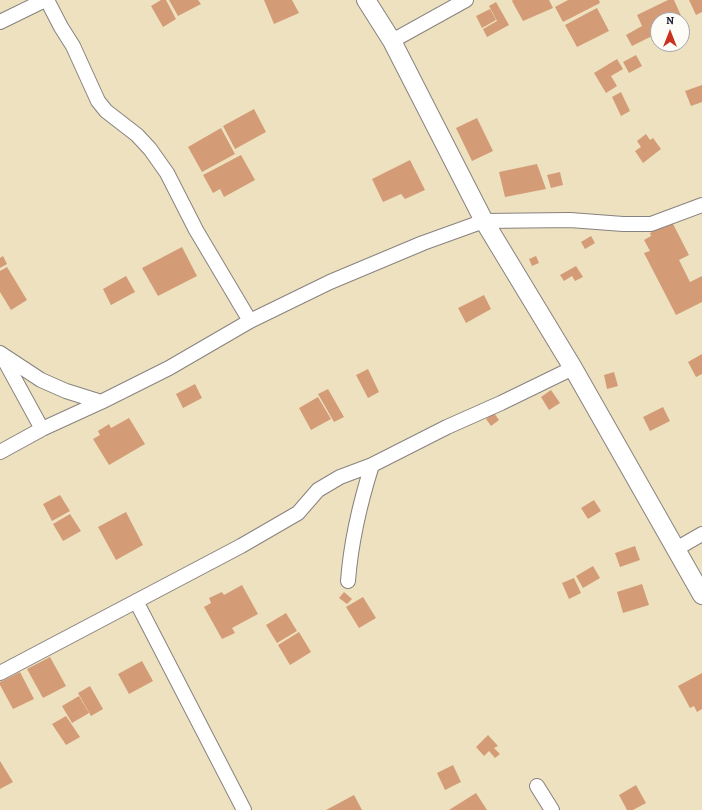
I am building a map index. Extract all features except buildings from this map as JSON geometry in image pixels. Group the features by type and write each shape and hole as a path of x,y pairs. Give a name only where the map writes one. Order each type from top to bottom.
{"main road":[{"path":"366,0 392,41 484,221 573,368 702,596"}],"street":[{"path":"0,22 46,0 76,53 98,101 106,111 137,135 150,149 167,173 196,230 250,321"},
{"path":"392,41 466,0"},
{"path":"0,452 42,429 101,402 169,368 250,321 330,282 424,243 484,221 570,220 623,224 651,224 702,205"},
{"path":"0,353 41,380 66,391 101,402"},
{"path":"0,353 42,429"},
{"path":"0,673 241,546 298,513 318,490 340,477 372,465 447,426 501,403 573,368"},
{"path":"348,581 349,562 359,508 372,465"},
{"path":"676,549 702,534"},
{"path":"136,601 244,810"},
{"path":"537,786 552,810"}]}
